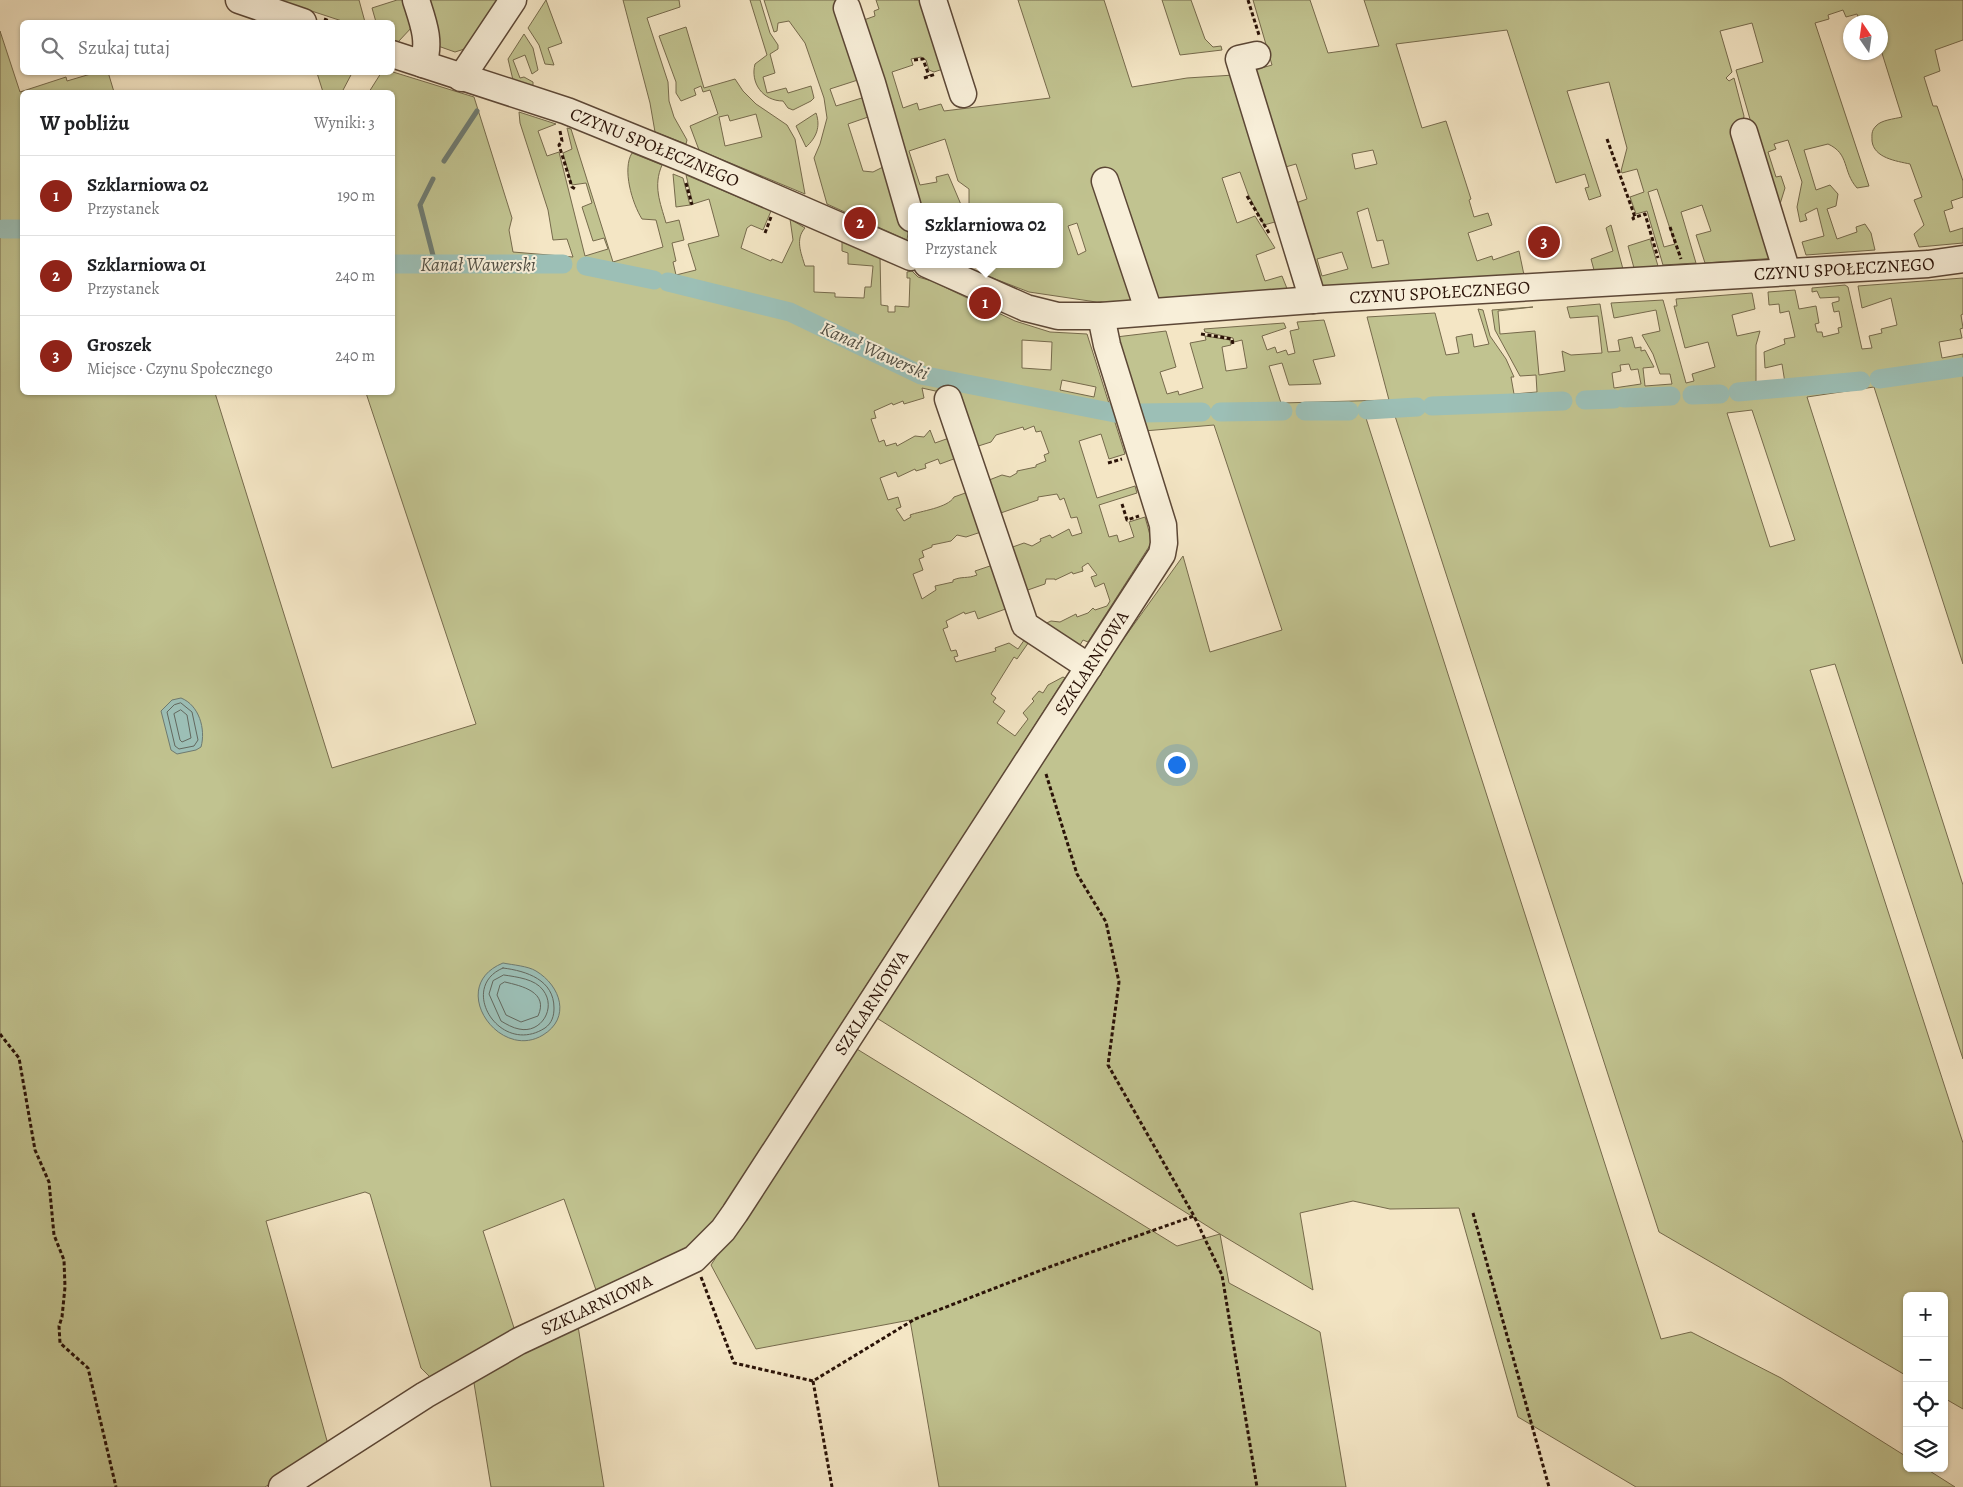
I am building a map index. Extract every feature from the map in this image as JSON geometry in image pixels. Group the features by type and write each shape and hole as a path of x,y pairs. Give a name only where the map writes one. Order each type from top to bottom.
{"street":[{"path":"239,0 297,20"},
{"path":"416,0 426,32 427,53 423,64"},
{"path":"461,78 513,0"},
{"path":"933,0 963,94"},
{"path":"847,8 872,83 908,208"},
{"name":"CZYNU SPOŁECZNEGO","path":"395,55 567,112 699,165 908,256"},
{"path":"1257,55 1239,59 1313,300"},
{"path":"1744,132 1787,272"},
{"path":"1105,181 1148,312"},
{"name":"CZYNU SPOŁECZNEGO","path":"936,268 1026,308 1058,316 1101,316 1313,300 1928,264 1963,259"},
{"name":"SZKLARNIOWA","path":"282,1487 425,1395 519,1341 694,1259 724,1230 880,986 941,898 959,867 1161,558 1164,543 1163,525 1111,360 1101,316"},
{"path":"948,399 1025,625 1089,667"}],"path":[{"path":"1248,0 1262,42 1257,55"},
{"path":"914,60 923,59 929,76"},
{"path":"559,125 562,140 559,145 572,188 577,190"},
{"path":"1607,138 1635,219 1645,214 1660,266"},
{"path":"684,174 692,204"},
{"path":"765,233 773,212"},
{"path":"1670,227 1683,264"},
{"path":"1201,334 1232,339 1233,345"},
{"path":"1108,463 1126,457"},
{"path":"1122,504 1127,520 1144,515"},
{"path":"1037,748 1077,874 1106,922 1118,982 1108,1065 1194,1216 1222,1275 1257,1487"},
{"path":"0,1034 19,1058 35,1150 49,1182 54,1235 64,1260 65,1287 62,1317 59,1326 60,1343 88,1368 116,1487"},
{"path":"1473,1213 1549,1487"},
{"path":"694,1259 734,1363 813,1380 915,1319 1052,1266 1194,1216"},
{"path":"813,1380 832,1487"}],"green space":[{"path":"278,0 359,0 364,20 339,20"},
{"path":"397,0 405,0 413,26 398,42 395,41 395,20 375,20 372,8"},
{"path":"424,0 502,0 474,46 455,52 438,46"},
{"path":"546,0 562,43 548,48 554,65 545,64 539,45 528,28"},
{"path":"623,0 679,0 680,7 647,18 668,82 669,101 674,117 687,140 686,144 655,132 650,103"},
{"path":"750,0 760,0 770,33 778,45 778,49 770,54 775,73 763,77 767,93 786,88 788,93 811,86 814,98 793,110 788,108 783,101 769,98 756,84 754,78 755,64 767,55"},
{"path":"764,0 839,0 864,78 830,89 836,106 865,97 871,116 848,124 863,171 873,172 887,165 908,233 907,240 827,204 814,158 827,118 824,98 805,43 789,21 778,23 777,31 774,32"},
{"path":"876,0 922,0 943,69 934,72 929,70 926,60 921,57 911,59 913,65 892,72 903,108 917,103 919,110 941,104 944,111 1050,98 1018,0 1104,0 1132,87 1187,78 1234,75 1282,220 1264,225 1248,194 1240,172 1222,178 1237,223 1255,216 1275,248 1256,255 1265,281 1282,276 1288,291 1103,303 1029,292 982,274 980,268 1063,268 1063,203 969,203 969,189 958,181 945,139 909,151 920,185 937,182 936,177 948,174 960,203 913,203 861,21 875,16 874,11 879,9","holes":["1077,223 1086,251 1078,255 1068,226"]},
{"path":"1162,0 1191,0 1205,39 1213,47 1221,46 1222,50 1180,55"},
{"path":"1253,0 1310,0 1328,53 1379,46 1364,0 1963,0 1963,40 1935,50 1940,71 1924,77 1933,106 1937,106 1963,181 1963,197 1951,201 1953,208 1944,211 1950,232 1963,228 1963,243 1919,247 1914,234 1924,225 1914,200 1922,197 1910,164 1898,162 1881,155 1874,147 1872,141 1873,130 1878,124 1902,117 1884,60 1888,60 1888,15 1845,15 1843,10 1828,15 1829,19 1815,23 1869,186 1857,188 1852,182 1840,153 1828,144 1804,150 1816,190 1830,185 1838,194 1836,206 1827,209 1837,239 1857,232 1856,227 1865,224 1871,233 1875,250 1806,255 1802,242 1824,236 1817,208 1805,214 1807,220 1800,222 1797,207 1802,182 1788,140 1774,144 1776,149 1768,152 1776,177 1781,176 1785,188 1780,204 1796,256 1789,256 1736,70 1763,62 1752,23 1720,31 1732,72 1726,78 1729,81 1734,78 1744,116 1741,133 1777,258 1705,263 1696,235 1711,231 1702,205 1681,212 1696,263 1663,265 1647,211 1636,214 1630,197 1644,192 1637,169 1622,173 1621,171 1627,148 1609,82 1567,91 1601,196 1589,200 1585,188 1589,187 1585,174 1556,183 1507,30 1396,44 1422,128 1446,121 1471,199 1469,200 1474,217 1488,213 1492,225 1468,233 1477,261 1492,256 1493,260 1519,251 1524,275 1319,289 1293,204 1307,199 1296,164 1282,168 1251,71 1272,65","holes":["1373,150 1377,164 1355,169 1352,154","1657,189 1675,244 1664,247 1648,192","1368,208 1377,241 1383,240 1389,264 1372,268 1357,212","1342,252 1348,269 1322,276 1317,259"]},
{"path":"686,27 704,88 735,79 743,91 756,104 787,125 795,139 805,194 699,150 690,126 718,114 710,90 703,92 701,86 694,89 696,95 681,101 676,93 676,82 659,36","holes":["756,114 762,137 725,146 719,117 728,115 730,121"]},
{"path":"0,31 20,92 20,395 216,395 332,768 476,724 367,395 395,395 395,90 370,90 380,75 395,75 395,73 474,97 512,218 509,230 513,252 573,257 567,239 553,240 548,210 520,123 519,112 556,124 538,131 547,156 559,152 585,256 608,249 604,238 593,241 582,207 592,203 586,183 572,185 563,153 572,149 567,128 571,129 613,262 663,247 656,220 642,219 632,195 628,168 632,153 662,165 658,180 658,194 666,223 679,220 684,240 672,243 676,261 673,262 676,275 696,270 688,244 719,236 709,199 693,204 686,175 771,211 763,230 751,225 747,228 741,248 771,261 772,259 782,263 793,240 790,219 805,228 800,237 800,246 805,266 814,266 814,292 835,293 835,297 864,298 865,287 871,287 873,266 848,264 848,253 842,251 842,242 880,256 881,305 888,306 888,312 895,312 895,306 909,307 910,278 907,278 907,272 912,271 918,277 932,281 1015,321 1050,332 1087,334 1125,454 1109,459 1101,434 1079,441 1097,498 1135,486 1137,493 1099,505 1109,537 1117,535 1119,542 1134,537 1129,522 1145,517 1152,542 1088,642 1083,640 1080,645 1085,648 1073,650 1040,626 1051,621 1060,622 1076,614 1077,617 1088,613 1093,608 1095,610 1107,606 1110,601 1104,583 1095,587 1091,577 1097,575 1088,563 1082,567 1083,571 1073,574 1072,572 1055,580 1046,579 1045,584 1022,592 1007,549 1024,543 1032,546 1041,541 1040,539 1050,535 1052,538 1069,529 1072,536 1082,533 1077,517 1071,518 1064,498 1060,500 1057,494 1038,497 1038,500 995,515 984,482 1002,475 1010,477 1017,473 1017,471 1036,467 1036,465 1046,461 1044,455 1049,453 1041,431 1036,432 1034,426 1024,430 1023,427 996,435 991,442 972,448 958,405 962,397 922,388 924,398 904,404 903,401 893,405 892,403 874,411 876,418 871,419 879,442 884,440 886,446 896,443 897,446 915,436 924,437 930,430 935,443 952,437 959,457 940,464 938,459 925,464 926,468 916,471 915,469 898,477 896,472 880,478 888,500 898,497 901,507 896,509 904,521 911,517 910,515 946,504 954,497 971,491 984,531 966,537 957,535 951,541 932,545 932,547 922,551 924,557 919,559 923,570 913,574 922,599 936,590 935,586 977,575 975,571 996,564 1011,607 978,619 975,611 965,614 964,612 946,621 948,627 943,629 951,651 956,650 958,656 954,657 956,662 996,651 995,648 1009,643 1018,649 1027,636 1031,639 1017,659 1014,657 991,694 996,698 993,702 1005,711 997,723 1015,736 1028,719 1023,713 1034,701 1032,699 1039,691 1043,693 1048,685 1063,677 1065,678 990,795 992,801 891,947 701,1241 596,1290 564,1199 483,1231 515,1331 432,1379 421,1368 370,1194 365,1192 266,1221 329,1448 265,1487 0,1487","holes":["1022,340 1052,342 1051,370 1022,368","1062,380 1096,387 1094,397 1060,390"]},
{"path":"524,34 533,48 538,70 532,74 525,55 513,60 520,78 524,77 533,82 533,87 513,80 508,59"},
{"path":"87,75 109,75 113,90 26,90 66,77 67,81"},
{"path":"318,75 351,75 343,90 322,90"},
{"path":"816,113 817,132 806,147 796,126"},
{"path":"673,174 683,178 690,205 676,207"},
{"path":"1611,225 1623,269 1594,270 1591,259 1613,251 1606,228"},
{"path":"1650,239 1658,266 1634,268 1628,246"},
{"path":"1963,278 1963,314 1961,315 1963,328 1960,329 1962,338 1939,342 1942,358 1963,354 1963,664 1874,387 1807,397 1963,885 1963,1059 1835,664 1810,670 1963,1143 1963,1409 1948,1400 1948,1292 1903,1292 1903,1374 1659,1232 1394,413 1365,415 1661,1339 1691,1332 1781,1378 1903,1454 1903,1472 1931,1472 1955,1487 1636,1487 1518,1417 1459,1208 1390,1209 1353,1201 1300,1213 1313,1290 1220,1234 872,1015 1089,687 1183,556 1210,652 1282,630 1214,425 1144,431 1116,337 1166,331 1176,367 1160,372 1167,394 1178,391 1179,395 1203,388 1190,343 1206,340 1205,336 1230,340 1231,345 1222,347 1226,371 1247,368 1242,340 1234,342 1233,338 1205,332 1204,329 1284,323 1286,328 1262,336 1267,350 1275,347 1277,353 1286,350 1288,355 1295,353 1290,331 1299,329 1297,322 1324,320 1335,356 1313,360 1321,384 1289,385 1282,363 1269,366 1281,403 1389,400 1367,317 1435,313 1446,355 1459,353 1456,337 1472,334 1474,347 1489,344 1478,309 1483,310 1490,336 1506,359 1514,377 1511,377 1514,394 1537,392 1536,375 1520,376 1495,330 1492,310 1533,307 1498,311 1500,334 1535,331 1539,375 1565,371 1562,351 1571,355 1602,353 1598,316 1570,318 1567,307 1600,304 1608,352 1620,351 1618,340 1632,337 1635,348 1641,347 1641,351 1645,350 1654,367 1643,368 1645,386 1672,384 1670,374 1660,374 1653,354 1642,335 1660,331 1656,310 1614,318 1611,303 1663,300 1686,383 1694,381 1692,374 1715,367 1708,342 1685,348 1674,306 1677,306 1676,299 1752,293 1755,309 1732,315 1737,336 1760,331 1756,345 1756,384 1785,383 1782,364 1765,368 1764,352 1785,344 1784,339 1795,337 1789,311 1780,313 1779,304 1769,305 1768,292 1795,290 1799,309 1816,306 1819,323 1815,324 1817,332 1822,332 1823,337 1839,333 1838,328 1842,327 1839,311 1834,312 1832,303 1839,301 1839,297 1820,298 1817,291 1812,292 1812,288 1845,285 1848,287 1862,349 1872,348 1869,336 1882,333 1881,329 1897,325 1891,298 1862,308 1858,286","holes":["1629,364 1631,370 1638,369 1641,384 1614,388 1612,373 1621,371 1620,365","1752,410 1795,540 1770,547 1727,413"]},
{"path":"852,1046 1177,1246 1220,1234 1229,1283 1320,1332 1346,1487 939,1487 910,1320 756,1349 711,1265"},
{"path":"578,1326 604,1487 491,1487 473,1377"}],"water":[{"path":"181,698 187,701 197,712 203,733 201,747 177,754 171,750 161,711 172,700"},
{"path":"503,963 533,969 545,977 557,993 560,1011 557,1020 552,1028 543,1035 526,1041 510,1038 496,1030 485,1018 479,1003 479,988 487,974"}],"waterway":[{"path":"444,161 477,111"},
{"path":"433,179 420,205 435,263"},
{"name":"Kanał Wawerski","path":"3,229 20,229"},
{"name":"Kanał Wawerski","path":"395,264 563,264"},
{"name":"Kanał Wawerski","path":"586,266 654,280"},
{"name":"Kanał Wawerski","path":"668,282 790,312 921,375 1115,413"},
{"name":"Kanał Wawerski","path":"1879,379 1963,367"},
{"name":"Kanał Wawerski","path":"1738,392 1861,381"},
{"name":"Kanał Wawerski","path":"1692,395 1720,394"},
{"name":"Kanał Wawerski","path":"1624,398 1671,396"},
{"name":"Kanał Wawerski","path":"1585,400 1614,399"},
{"name":"Kanał Wawerski","path":"1432,406 1563,401"},
{"name":"Kanał Wawerski","path":"1367,410 1417,407"},
{"name":"Kanał Wawerski","path":"1220,412 1283,411"},
{"name":"Kanał Wawerski","path":"1305,411 1349,411"},
{"name":"Kanał Wawerski","path":"1142,413 1202,412"}],"place":[{"name":"Szklarniowa 01","path":"860,223"},
{"name":"Groszek","path":"1544,242"},
{"name":"Szklarniowa 02","path":"985,303"}]}
